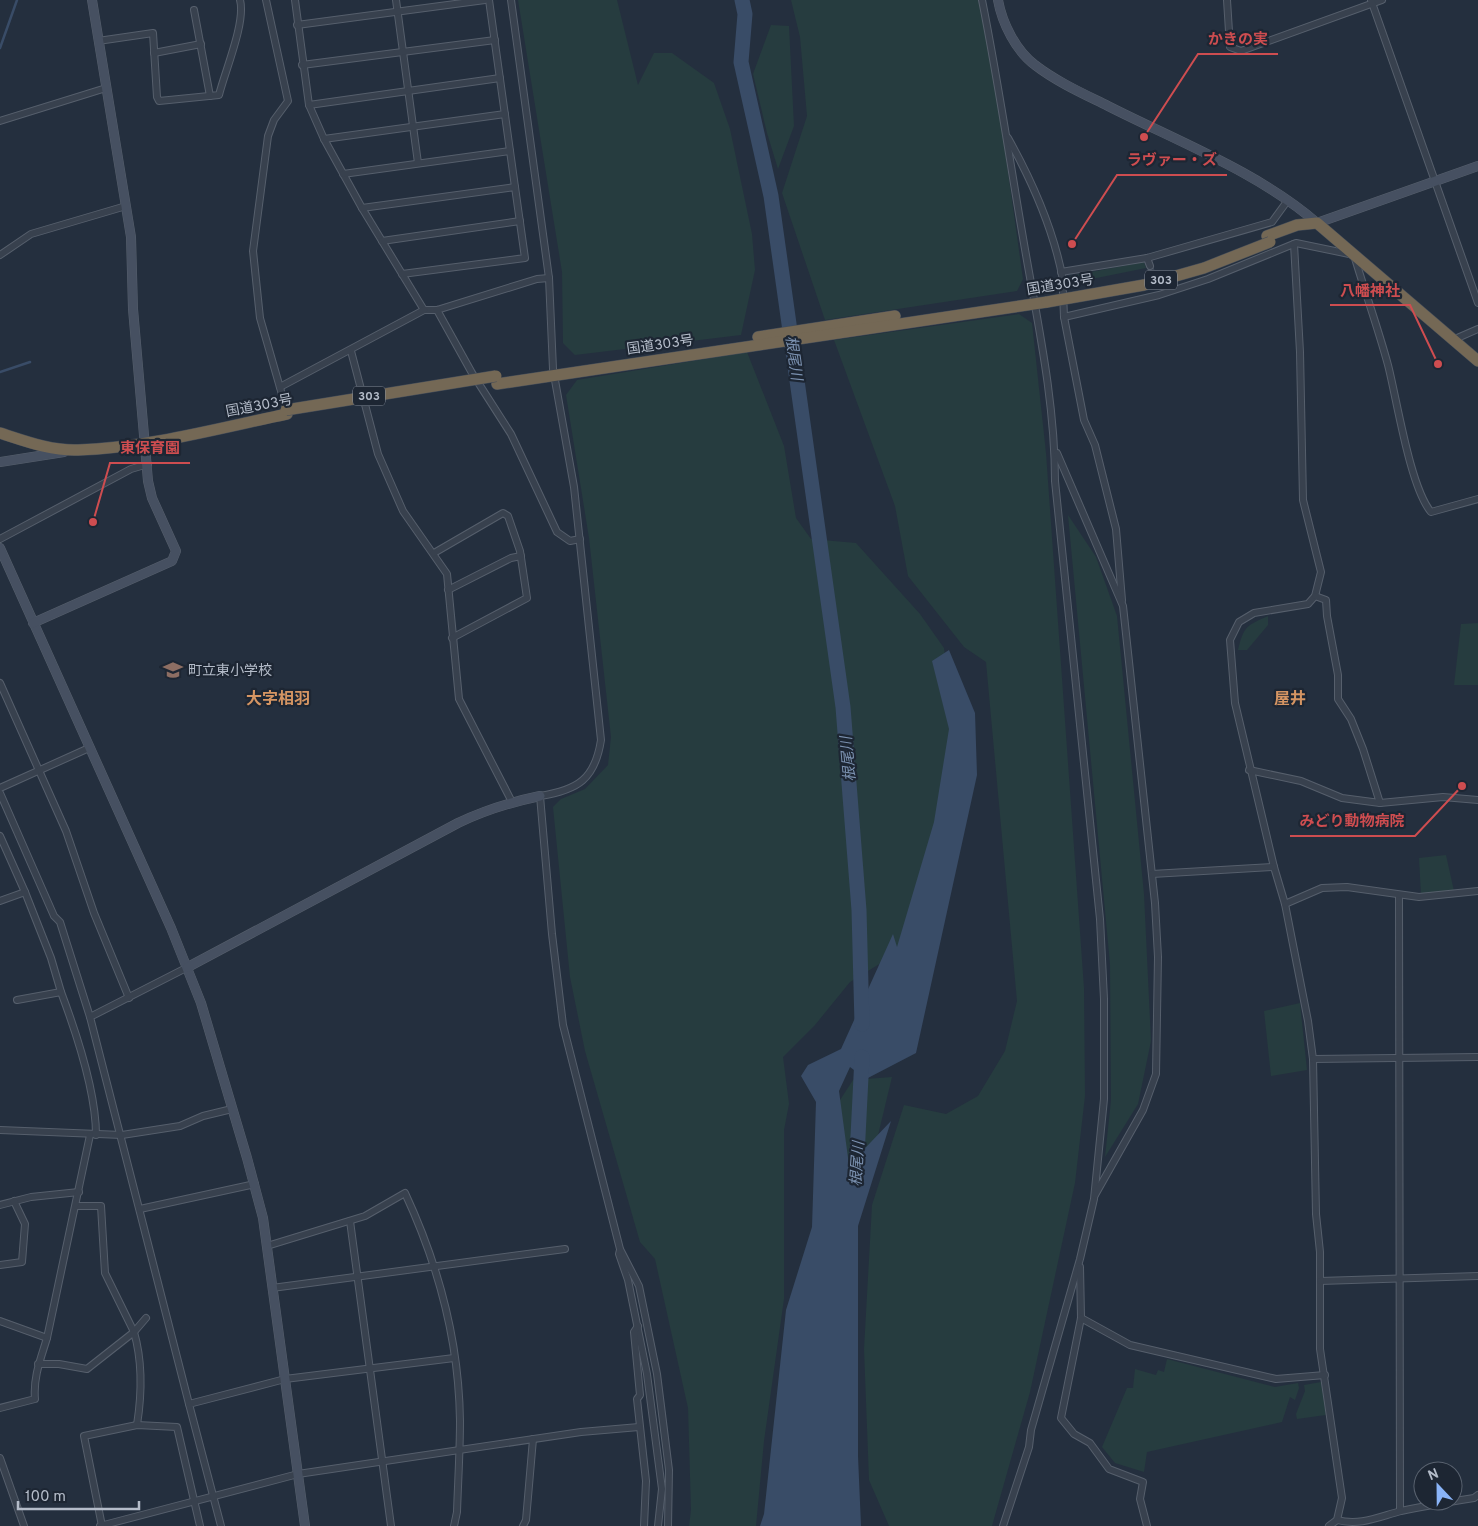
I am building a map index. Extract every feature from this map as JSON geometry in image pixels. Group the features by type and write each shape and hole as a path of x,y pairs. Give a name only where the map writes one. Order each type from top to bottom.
{"highway":[{"name":"国道303号","path":"0,433 48,447 77,450 286,412 1021,301 1144,285 1204,268 1268,239 1301,231 1317,223"},
{"path":"1317,223 1455,339 1478,361"},
{"name":"国道303号","path":"0,426 34,437 76,442 145,438"}],"street":[{"path":"33,623 172,561 176,551 152,498 148,480 134,309 131,238 92,0"},
{"path":"98,41 152,33 159,101 219,95 226,67 236,40 241,10 240,0"},
{"path":"266,0 288,102 274,120 268,136 252,251 260,318 286,412"},
{"path":"295,0 302,65 309,105 324,139 362,208 424,310"},
{"path":"396,0 418,163"},
{"path":"297,26 485,0"},
{"path":"402,274 525,258 489,0"},
{"path":"90,1016 129,998 458,822 512,802 565,792 580,784 599,758 602,740 574,486 554,372 548,278 512,0"},
{"path":"982,0 1000,91 1034,300 1055,449 1055,481 1101,928 1104,999 1104,1099 1094,1198 1080,1259 1031,1430 1029,1447 1003,1526"},
{"path":"998,0 1013,40 1034,64 1069,86 1215,158 1288,200 1317,223 1478,166"},
{"path":"1227,0 1230,47 1241,50 1382,0"},
{"path":"1372,2 1478,303"},
{"path":"194,10 210,96"},
{"path":"302,65 495,40"},
{"path":"154,53 200,44"},
{"path":"309,105 500,78"},
{"path":"0,121 106,88"},
{"path":"324,139 505,114"},
{"path":"1006,135 1023,164 1046,218 1063,280"},
{"path":"343,174 510,151"},
{"path":"362,208 515,187"},
{"path":"1061,272 1147,258 1272,222 1288,200"},
{"path":"0,254 31,234 126,206"},
{"path":"382,241 520,221"},
{"path":"1294,244 1300,352 1303,500 1321,572 1315,596 1308,604 1254,613 1238,622 1230,640 1234,704 1249,770 1285,904 1303,986 1313,1059 1316,1220 1320,1252 1320,1350 1342,1498 1337,1520 1329,1526"},
{"path":"1064,317 1208,280 1294,244 1311,245 1354,256 1387,364 1410,458 1425,505 1431,512 1478,499"},
{"path":"1147,258 1150,266"},
{"path":"280,387 424,310 438,310 537,279 548,278"},
{"path":"1063,292 1064,317 1084,420 1095,444 1116,529 1152,874 1158,957 1156,1074 1143,1110 1094,1198"},
{"path":"438,310 472,373 511,434 558,532 570,541 580,539"},
{"path":"1455,339 1478,329"},
{"path":"351,350 378,454 403,511 415,532 434,553 447,574 459,699 512,802"},
{"path":"1055,449 1123,606"},
{"path":"0,462 77,450"},
{"path":"0,539 131,469 148,464"},
{"path":"434,553 503,513 508,516 521,556 527,598 452,638"},
{"path":"0,548 188,966 255,1184 267,1246 305,1526"},
{"path":"448,590 511,558 521,556"},
{"path":"1315,596 1326,600 1327,616 1338,675 1338,699 1351,719 1363,749 1380,803"},
{"path":"0,683 66,831 94,913 129,998"},
{"path":"0,788 89,748"},
{"path":"1249,770 1301,781 1342,798 1380,803 1443,796 1478,800"},
{"path":"0,793 54,916 60,922 90,1016 221,1526"},
{"path":"540,796 552,934 563,1025 620,1249 639,1286 657,1374 669,1470 668,1526"},
{"path":"0,836 51,958 70,1016 93,1104 94,1135 78,1192 47,1338 38,1364 35,1398 0,1408"},
{"path":"1152,874 1274,867"},
{"path":"1285,904 1322,888 1347,887 1399,896 1419,897 1478,891"},
{"path":"0,901 25,892"},
{"path":"1399,896 1400,1512"},
{"path":"17,1000 61,992"},
{"path":"1313,1059 1478,1058"},
{"path":"0,1130 122,1135 180,1126 203,1116 232,1109"},
{"path":"140,1208 255,1184"},
{"path":"0,1205 31,1197 78,1192"},
{"path":"267,1246 365,1216 406,1193 433,1266 449,1319 460,1420 457,1512 454,1526"},
{"path":"0,1265 22,1262 25,1224 14,1201"},
{"path":"76,1206 101,1206 105,1273 134,1332 138,1347 142,1390 137,1425"},
{"path":"350,1221 391,1526"},
{"path":"272,1288 565,1249"},
{"path":"620,1249 619,1254 638,1326 662,1489 658,1526"},
{"path":"1080,1259 1081,1318 1061,1418 1074,1434 1090,1443 1109,1469 1143,1482 1140,1498 1147,1526"},
{"path":"1320,1281 1478,1276"},
{"path":"38,1364 59,1364 87,1369 134,1332 146,1318"},
{"path":"1081,1318 1130,1345 1266,1377 1276,1379 1325,1375"},
{"path":"0,1321 47,1338"},
{"path":"638,1326 634,1332 640,1395 637,1399 646,1481 644,1526"},
{"path":"189,1404 285,1379 454,1358"},
{"path":"200,1526 193,1500 177,1427 137,1425 84,1436 101,1526 193,1500 298,1474 533,1439 640,1427"},
{"path":"523,1526 526,1520 533,1439"},
{"path":"0,1458 24,1526"},
{"path":"1337,1520 1347,1523 1363,1523 1400,1512 1474,1498 1478,1494"}],"green space":[{"path":"518,0 617,0 638,85 654,53 672,53 714,83 730,129 752,234 755,270 741,335 575,355 563,343 562,272"},
{"path":"791,0 979,0 995,79 1023,279 1017,291 825,320 782,193 807,116 800,37"},
{"path":"771,25 789,26 794,126 778,169 753,74"},
{"path":"1144,262 1146,268 1072,283 1070,276"},
{"path":"1019,314 1032,323 1046,453 1084,988 1085,1096 1075,1183 1030,1392 992,1526 889,1526 869,1480 864,1349 872,1205 904,1105 946,1114 978,1096 1005,1051 1017,1001 986,662 964,647 908,576 895,506 834,340"},
{"path":"747,352 784,446 796,518 811,539 856,543 920,614 944,648 957,746 912,944 850,982 815,1025 783,1057 789,1104 784,1130 784,1299 764,1441 756,1526 689,1526 691,1510 688,1408 655,1259 640,1242 585,1051 570,977 553,807 561,799 585,789 608,765 611,737 589,538 566,395 577,380"},
{"path":"1068,515 1096,557 1117,616 1144,894 1151,1041 1138,1104 1105,1157 1111,1100 1110,964"},
{"path":"1268,616 1268,625 1247,650 1238,650 1244,631 1250,625"},
{"path":"1478,623 1478,685 1454,685 1461,624"},
{"path":"1446,855 1454,891 1421,895 1419,858"},
{"path":"1300,1003 1307,1070 1271,1076 1264,1011"},
{"path":"892,1077 868,1177 826,1247 820,1131 853,1080"},
{"path":"1167,1359 1275,1387 1298,1383 1299,1388 1295,1400 1290,1397 1282,1422 1147,1452 1144,1472 1115,1463 1102,1447 1127,1388 1133,1388 1135,1369 1156,1375 1158,1370 1164,1372"},
{"path":"1321,1382 1326,1415 1297,1419 1296,1414 1305,1391 1304,1385"}],"water":[{"path":"949,650 975,713 977,775 916,1053 866,1079 850,1067 839,1091 849,1165 891,1121 858,1226 858,1456 861,1526 760,1526 764,1514 786,1310 812,1227 816,1102 801,1076 808,1065 841,1049 893,934 897,947 934,822 949,729 932,661"}],"waterway":[{"path":"0,48 17,0"},
{"name":"根尾川","path":"742,0 745,14 741,62 771,196 843,707 859,910 862,1024"},
{"path":"0,372 30,362"},
{"name":"根尾川","path":"856,1176 862,1057"}],"tunnel":[{"path":"1150,266 1157,288"}],"place":[{"name":"かきの実","path":"1144,137"},
{"name":"ラヴァー・ズ","path":"1072,244"},
{"name":"八幡神社","path":"1438,364"},
{"name":"東保育園","path":"93,522"},
{"name":"町立東小学校","path":"173,670"},
{"name":"みどり動物病院","path":"1462,786"}],"district":[{"name":"大字相羽","path":"278,698"},
{"name":"屋井","path":"1290,698"}]}
